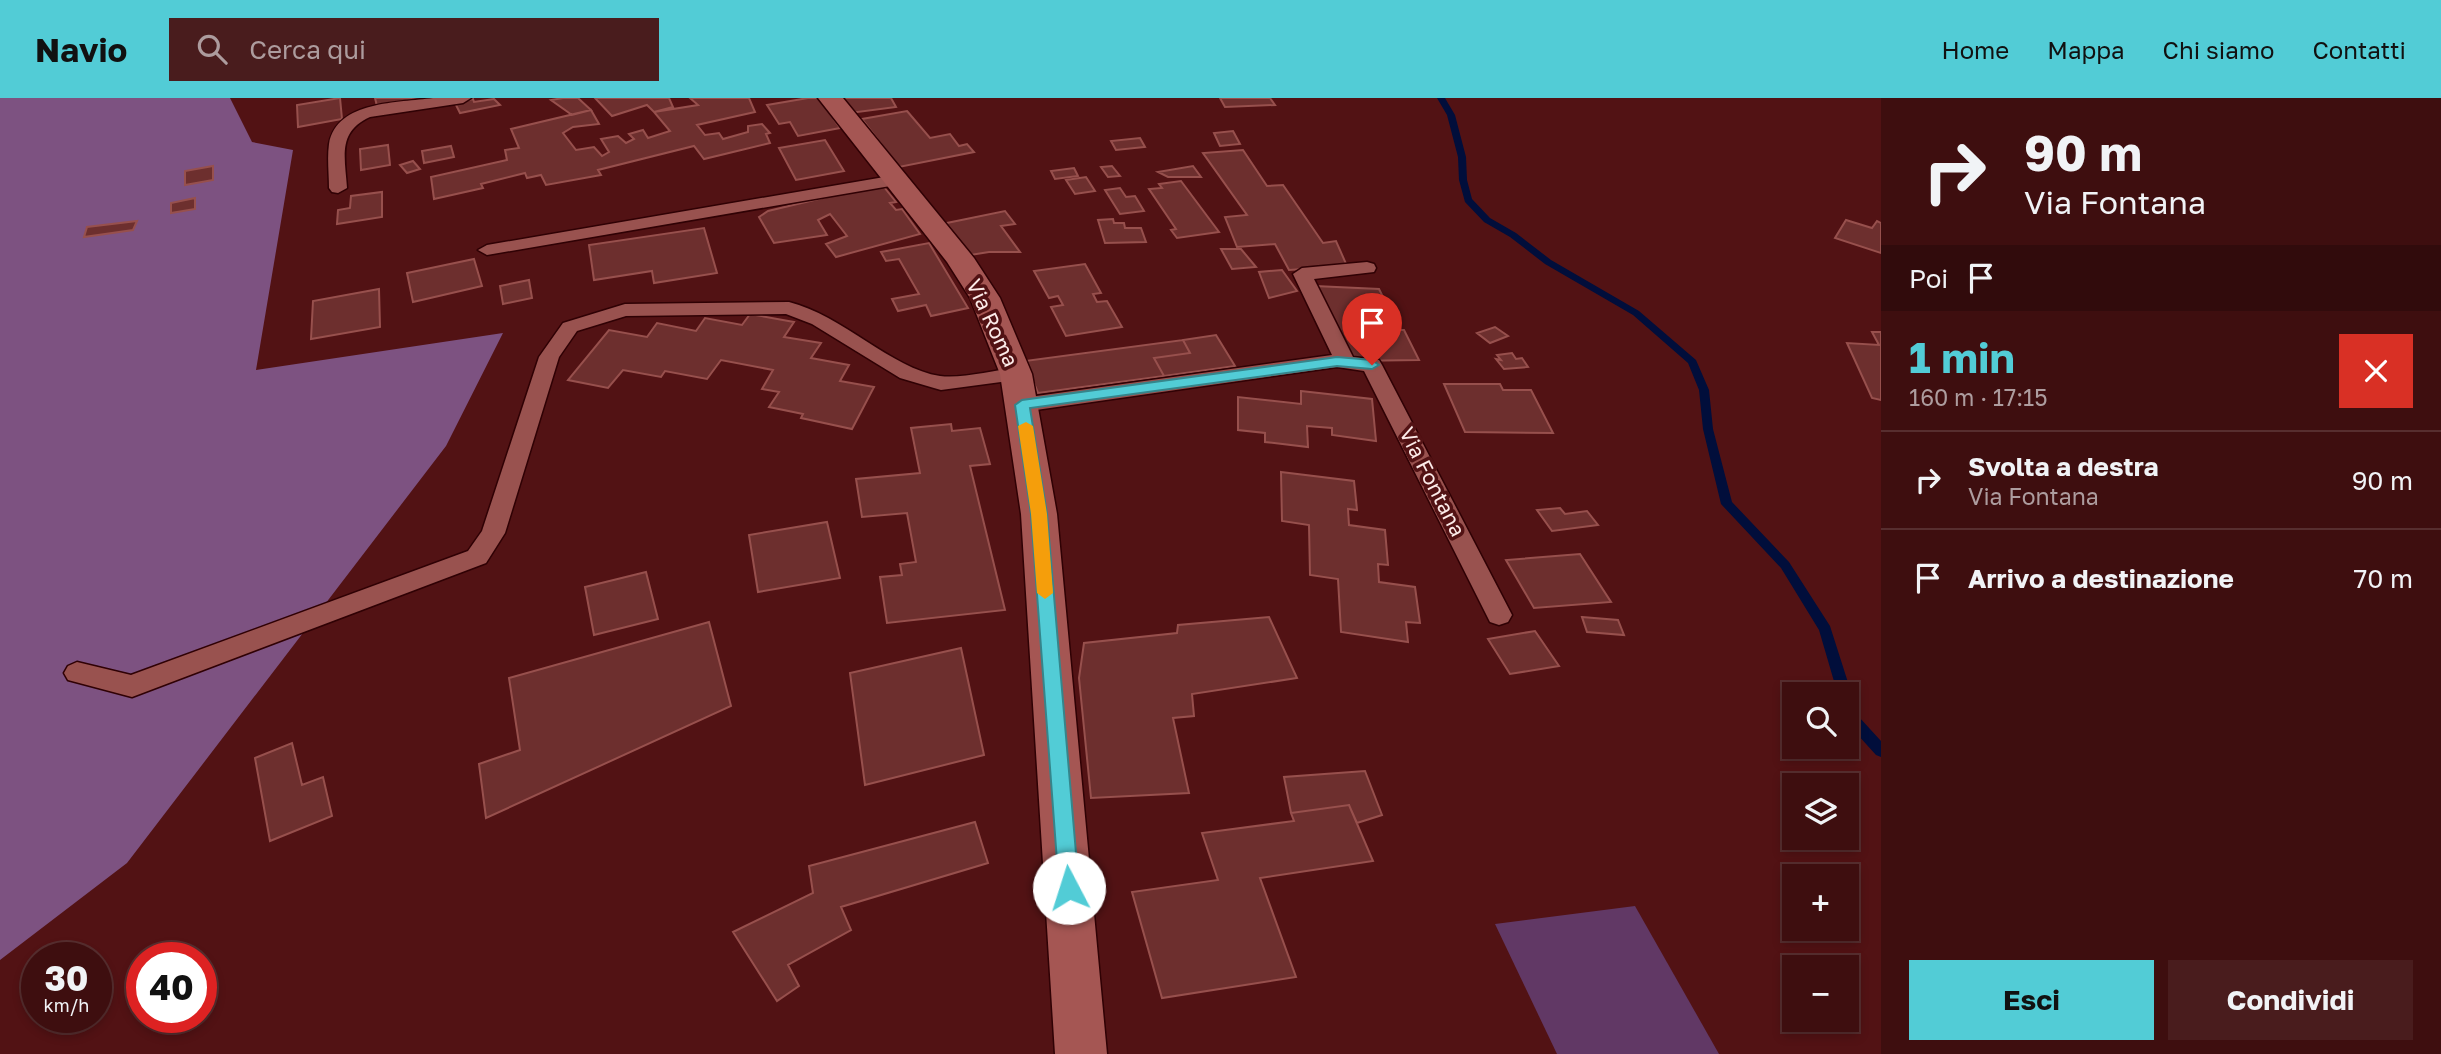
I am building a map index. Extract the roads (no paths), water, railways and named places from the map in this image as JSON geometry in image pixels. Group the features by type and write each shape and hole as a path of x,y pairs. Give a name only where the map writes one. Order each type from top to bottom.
{"street":[{"name":"Via Roma","path":"830,98 959,258 985,298 1019,389 1039,514 1081,1054"}],"lane":[{"path":"338,188 337,136 350,118 366,113 464,98"},
{"path":"487,250 896,180"},
{"path":"1346,362 1302,274 1367,268"},
{"name":"Via Fontana","path":"76,673 132,685 477,557 493,533 549,357 570,327 625,310 789,308 819,320 907,373 941,383 1019,389 1346,362 1372,365 1499,615"}],"waterway":[{"path":"1441,98 1451,115 1462,157 1463,180 1468,200 1487,220 1513,235 1548,262 1636,313 1692,362 1704,390 1708,429 1727,504 1785,565 1825,629 1841,682"},
{"path":"1859,727 1881,751"}]}
